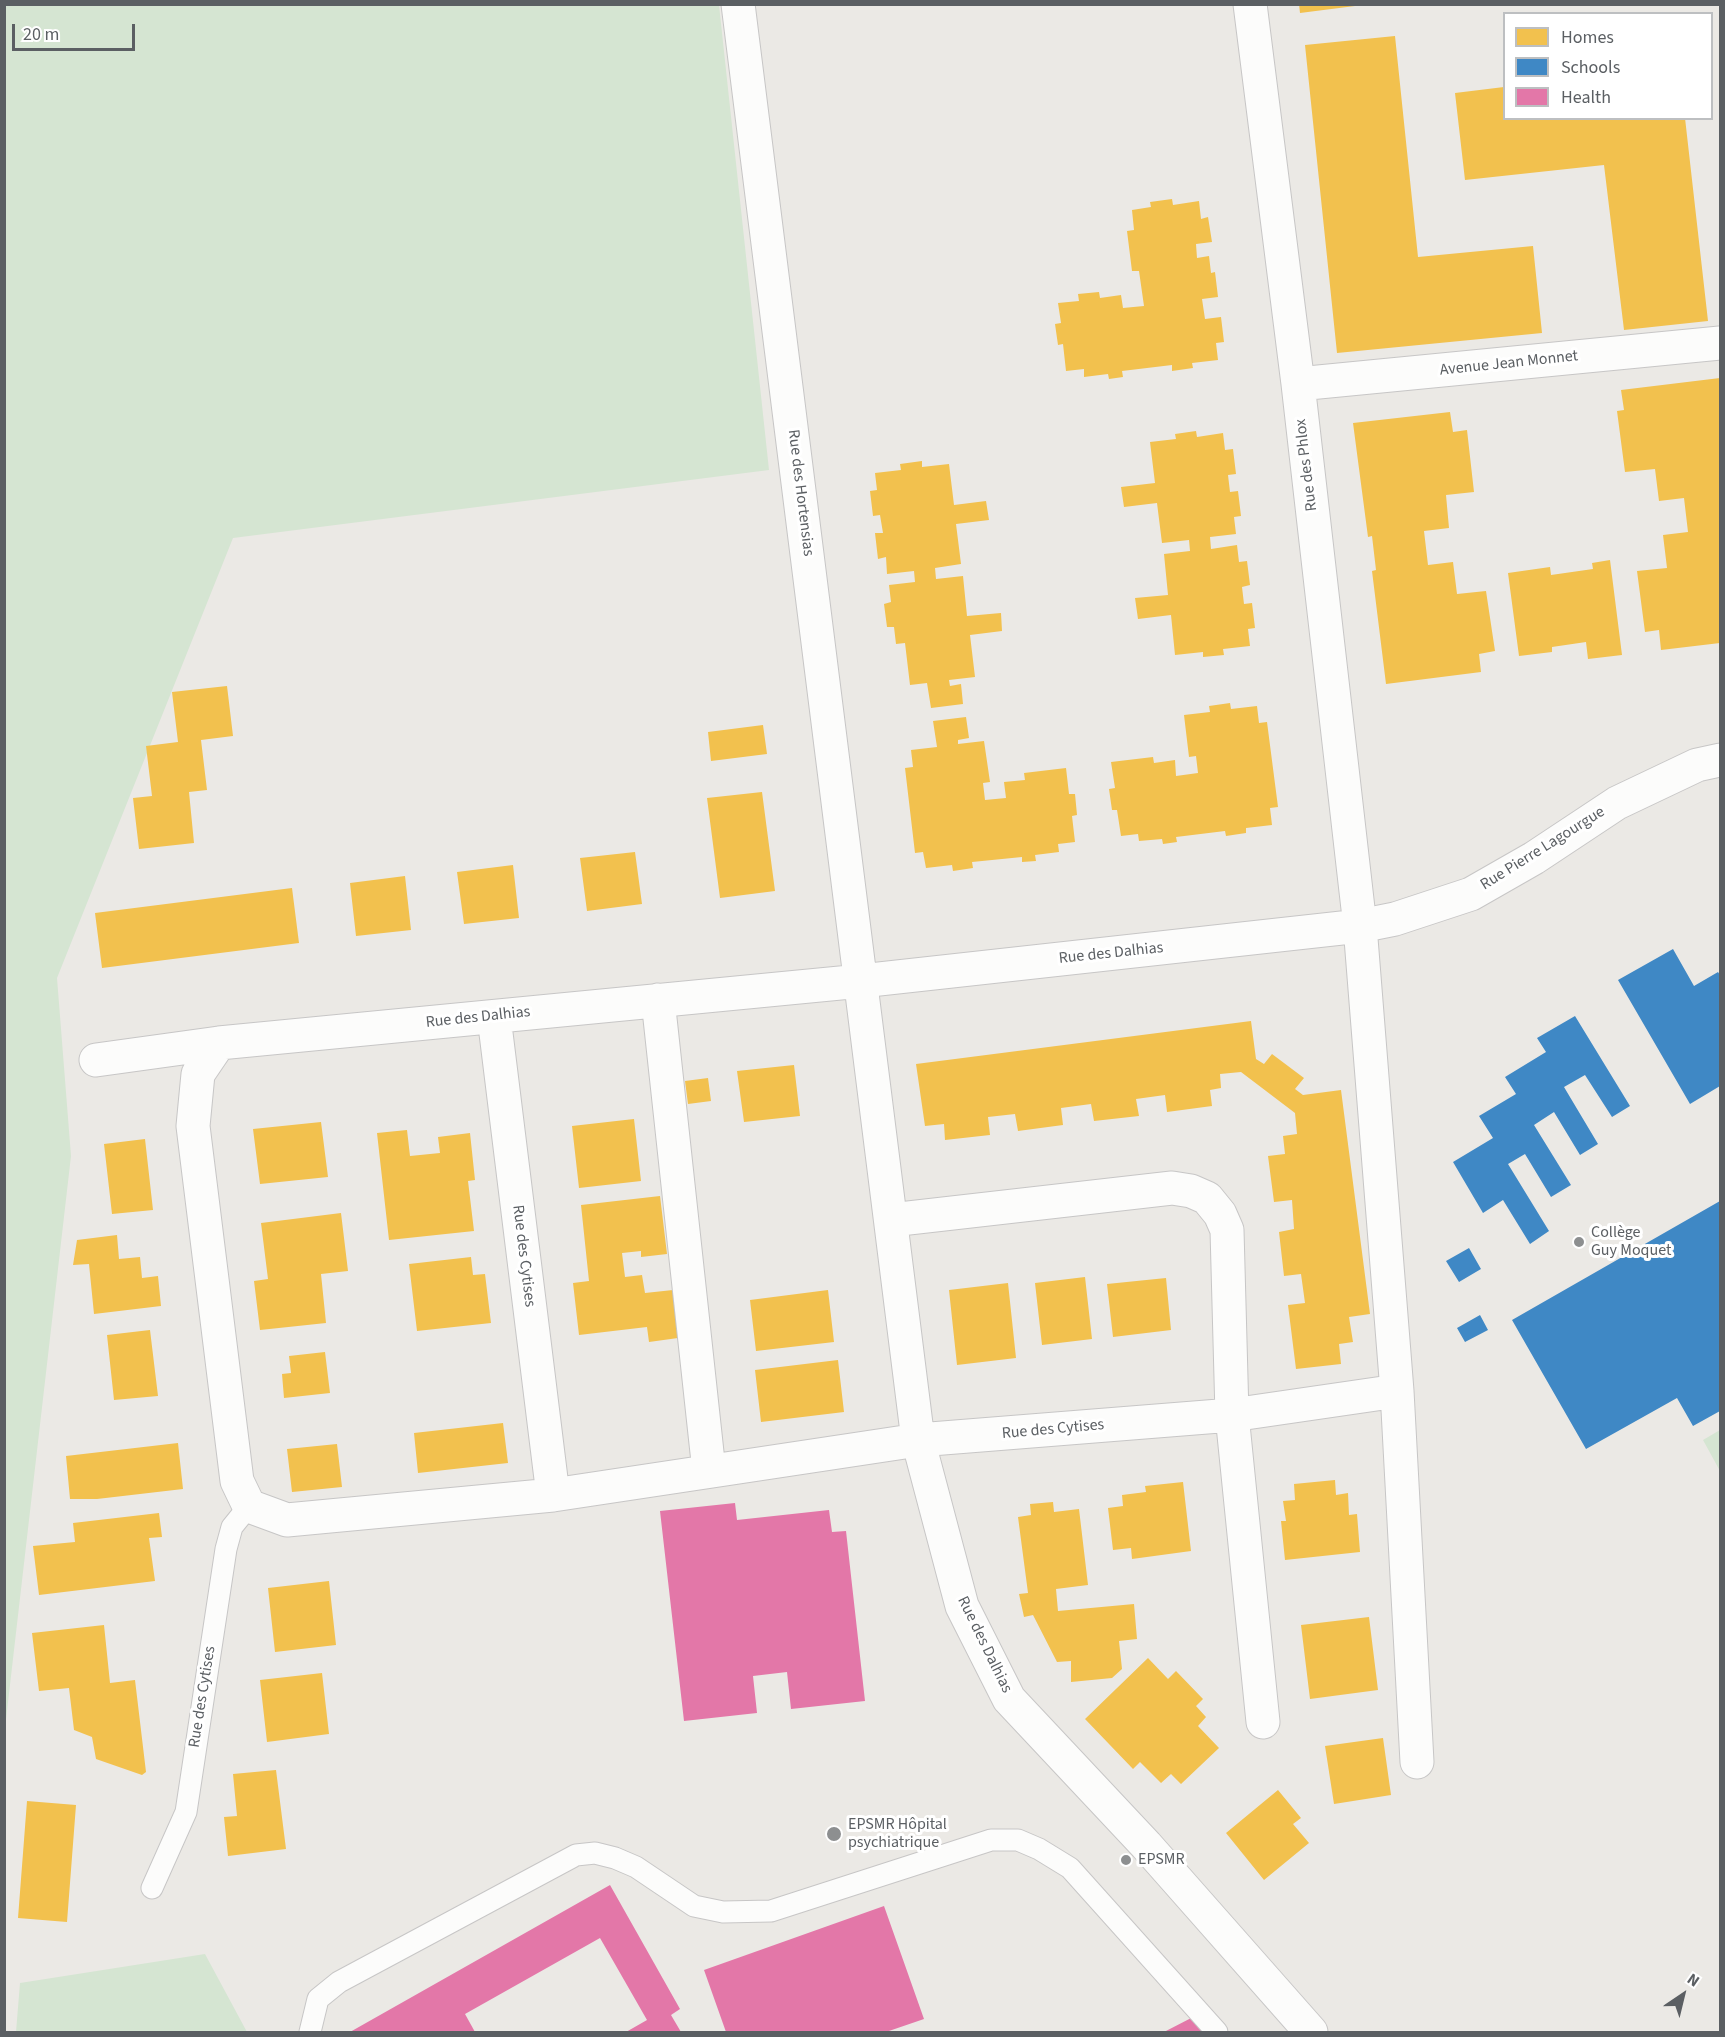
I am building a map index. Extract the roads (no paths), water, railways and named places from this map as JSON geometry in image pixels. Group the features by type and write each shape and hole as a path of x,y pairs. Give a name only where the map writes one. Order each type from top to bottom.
{"street":[{"name":"Rue des Hortensias","path":"738,4 861,981"},
{"name":"Rue des Phlox","path":"1250,4 1298,384 1360,926 1397,1391 1417,1761"},
{"name":"Avenue Jean Monnet","path":"1298,384 1720,343"},
{"name":"Rue Pierre Lagourgue","path":"1360,926 1395,919 1471,894 1534,858 1617,803 1697,765 1720,760"},
{"name":"Rue des Dalhias","path":"96,1060 219,1043 861,981 1360,926"},
{"name":"Rue des Dalhias","path":"861,981 918,1440 962,1606 1009,1699 1146,1845 1311,2032"},
{"path":"658,1000 709,1471"},
{"name":"Rue des Cytises","path":"494,1017 553,1495"},
{"path":"219,1043 198,1074 193,1126 237,1481 249,1506"},
{"path":"891,1220 1172,1188 1191,1191 1207,1198 1220,1214 1227,1230 1232,1415 1263,1722"},
{"name":"Rue des Cytises","path":"249,1506 287,1520 553,1495 918,1440 1232,1415 1397,1391"}],"lane":[{"name":"Rue des Cytises","path":"152,1888 186,1812 226,1549 232,1527 249,1506"},
{"path":"310,2032 318,1999 339,1982 576,1855 595,1853 636,1867 694,1906 723,1912 771,1911 991,1840 1018,1840 1039,1849 1070,1868 1217,2032"}],"place":[{"name":"Collège Guy Moquet","path":"1579,1242"},
{"name":"EPSMR Hôpital psychiatrique","path":"834,1834"},
{"name":"EPSMR","path":"1126,1860"}]}
